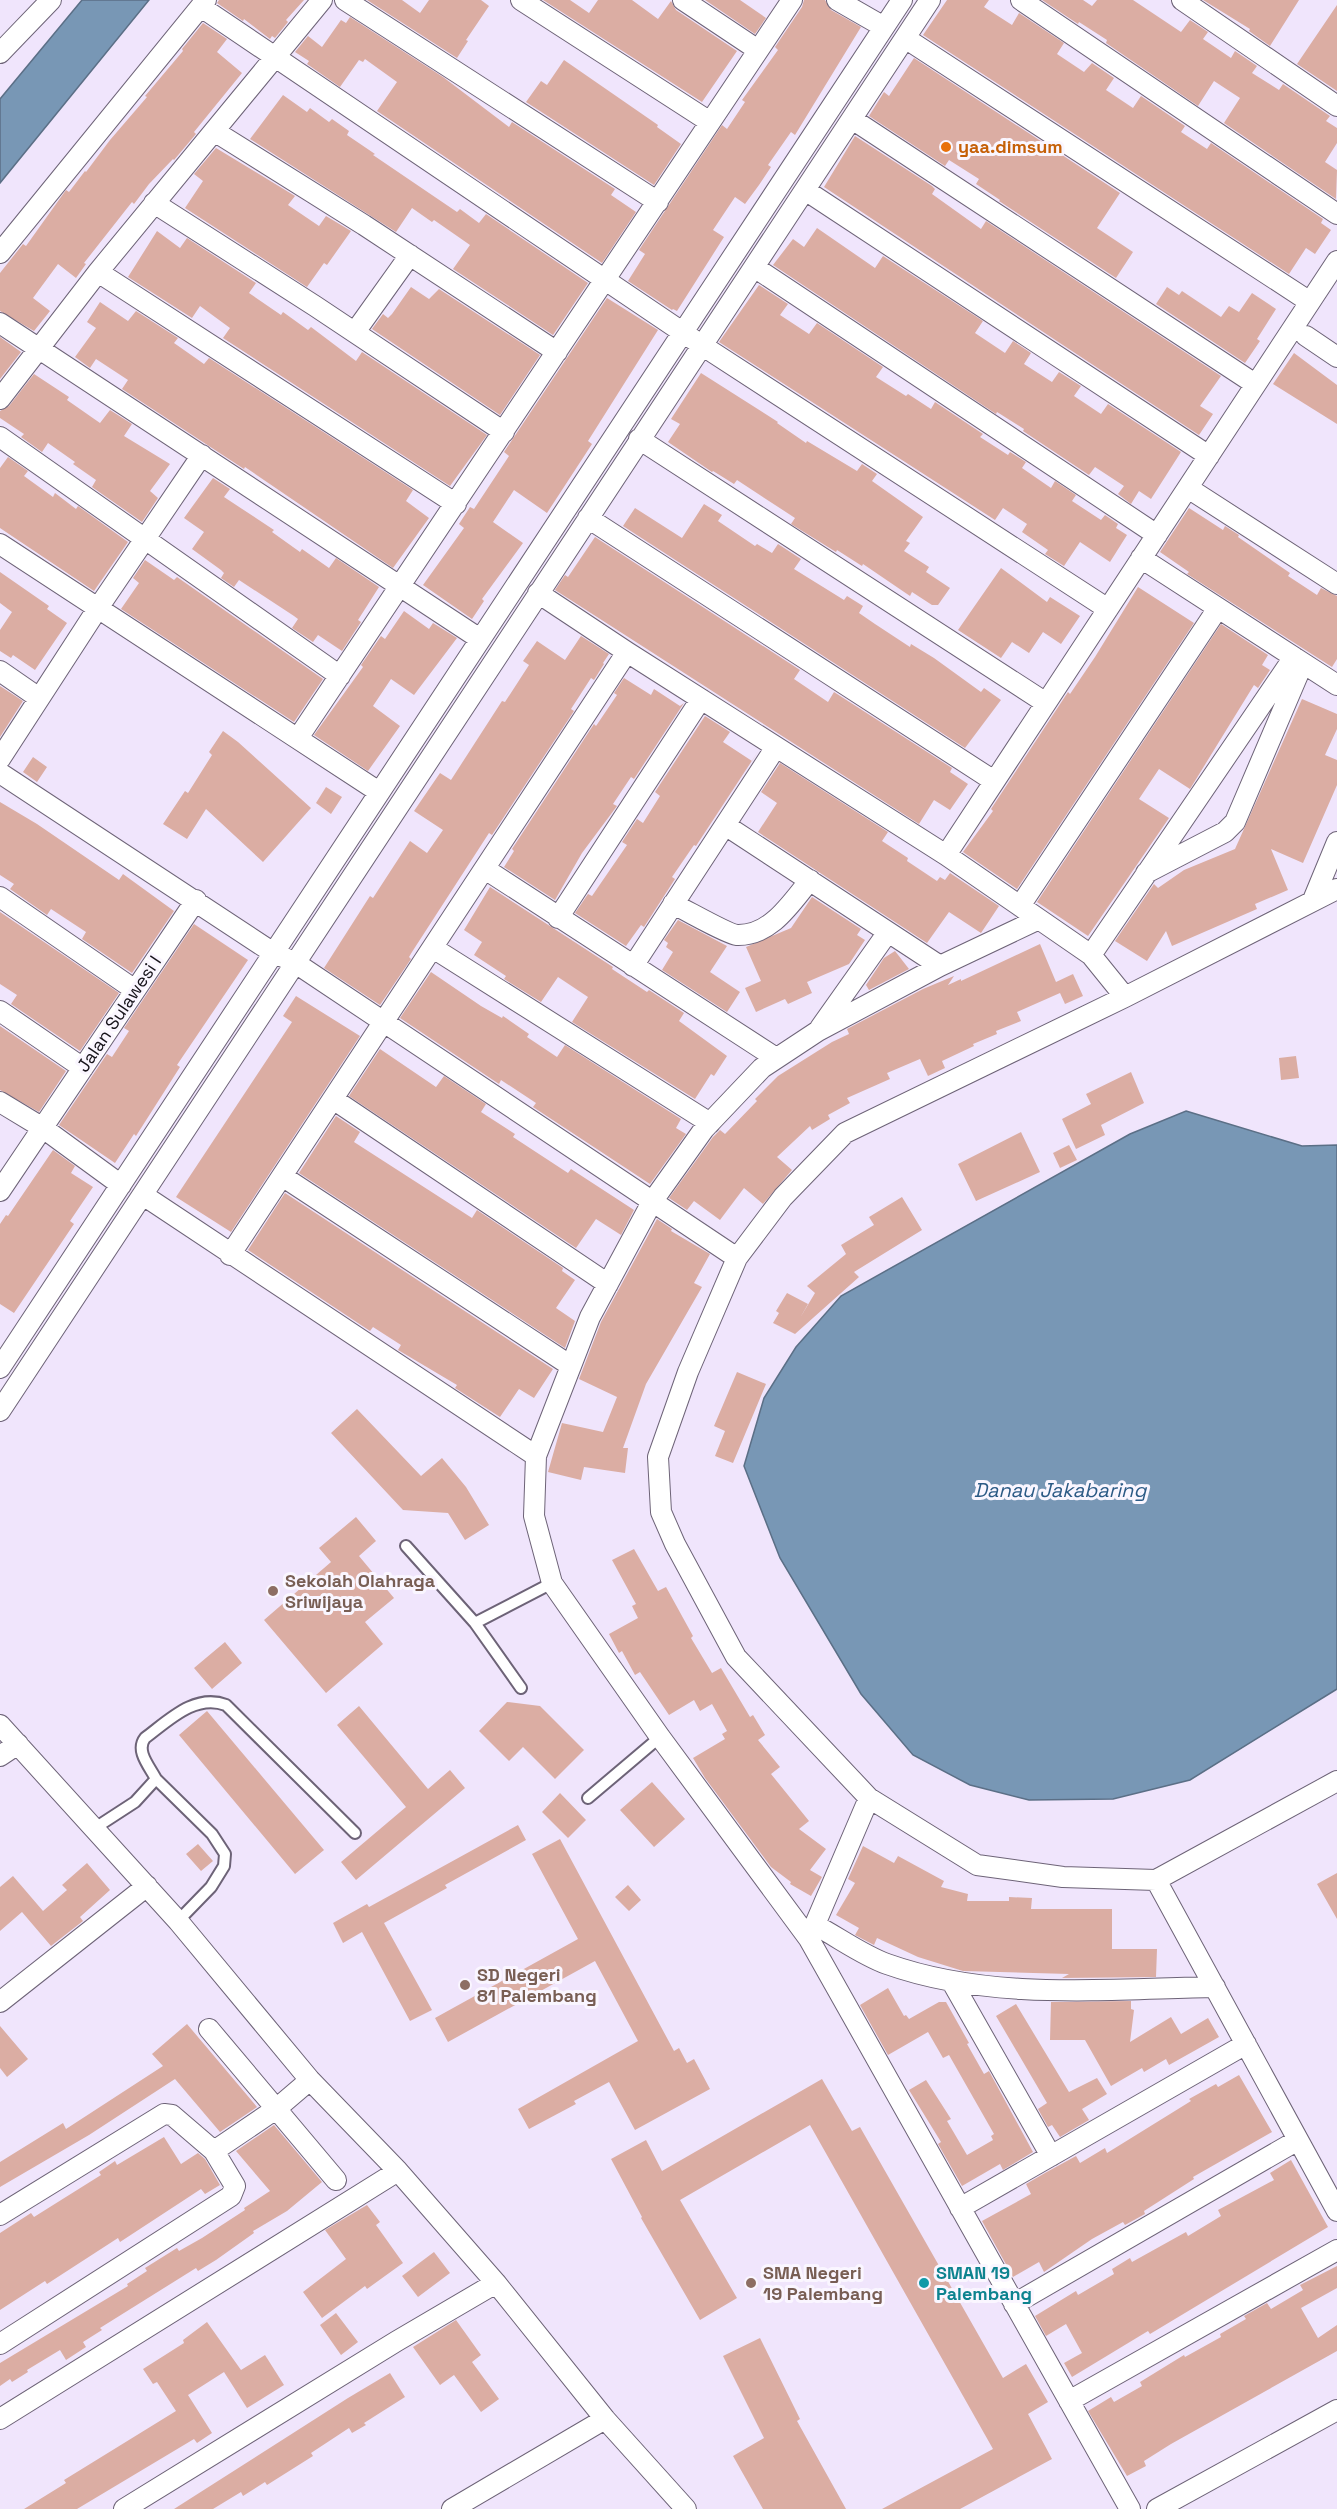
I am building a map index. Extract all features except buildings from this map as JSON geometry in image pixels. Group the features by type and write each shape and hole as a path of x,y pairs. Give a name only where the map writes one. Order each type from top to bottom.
{"street":[{"path":"0,53 51,0"},
{"path":"0,399 98,272 322,0"},
{"path":"345,0 658,202"},
{"path":"521,0 710,122"},
{"path":"683,0 758,50"},
{"path":"298,738 792,0"},
{"path":"837,0 884,27"},
{"path":"0,1368 272,952 902,0"},
{"path":"0,1411 930,0"},
{"path":"1021,0 1337,214"},
{"path":"1182,0 1337,106"},
{"path":"0,253 203,3 275,56 703,346 1108,609"},
{"path":"906,38 1310,302"},
{"path":"852,119 1255,384"},
{"path":"214,131 410,255 557,352"},
{"path":"805,190 1209,456"},
{"path":"154,203 355,332 504,432"},
{"path":"355,332 410,255"},
{"path":"945,855 1337,261"},
{"path":"754,267 1156,535"},
{"path":"98,272 456,504"},
{"path":"0,323 480,639"},
{"path":"1306,336 1337,357"},
{"path":"0,437 146,537 340,676"},
{"path":"639,439 1046,703"},
{"path":"0,759 98,608 202,455"},
{"path":"1188,488 1337,584"},
{"path":"588,518 994,781"},
{"path":"0,544 379,792"},
{"path":"1142,558 1337,685"},
{"path":"538,593 945,855 1039,919 1090,955 1125,997"},
{"path":"1020,906 1218,608"},
{"path":"230,1255 627,652"},
{"path":"1144,874 1225,832 1235,822 1298,660"},
{"path":"1090,955 1144,874 1298,660"},
{"path":"0,671 39,698"},
{"path":"558,918 701,699"},
{"path":"633,966 776,747"},
{"path":"0,773 272,952 294,962 737,1257"},
{"path":"725,825 940,966"},
{"path":"1313,900 1337,842"},
{"path":"485,869 776,1058"},
{"path":"674,904 736,935 758,930 781,917 810,880"},
{"path":"1337,889 1125,997 844,1133 783,1197 737,1257 688,1372 658,1457 662,1512 675,1544 736,1657 869,1798 976,1865 1063,1877 1156,1880 1337,1781"},
{"path":"0,897 135,990"},
{"name":"Jalan Sulawesi I","path":"0,1191 196,900"},
{"path":"1039,919 940,966 818,1031 762,1068 710,1123 652,1202 590,1317 536,1456 534,1516 552,1583 660,1737 812,1932 960,2208 1130,2509"},
{"path":"818,1031 888,932"},
{"path":"433,948 710,1123"},
{"path":"0,1011 83,1068"},
{"path":"333,1099 608,1284"},
{"path":"0,1102 43,1128 121,1185"},
{"path":"282,1176 571,1366"},
{"path":"142,1195 536,1456"},
{"path":"0,1725 178,1921 310,2080 399,2171 496,2283 605,2419 686,2509"},
{"path":"0,1756 18,1744"},
{"path":"812,1932 869,1798"},
{"path":"1156,1880 1337,2211"},
{"path":"0,2002 147,1886"},
{"path":"812,1932 886,1964 952,1982 1035,1990 1215,1987"},
{"path":"952,1982 1051,2156"},
{"path":"209,2029 336,2180"},
{"path":"960,2208 1246,2044"},
{"path":"214,2151 276,2109 310,2080"},
{"path":"0,2216 164,2114 172,2115 214,2151 235,2186 231,2196 0,2344"},
{"path":"1014,2304 1298,2140"},
{"path":"0,2419 399,2171"},
{"path":"1069,2401 1337,2250"},
{"path":"124,2509 386,2347 496,2283"},
{"path":"1157,2509 1337,2410"},
{"path":"452,2509 605,2419"}],"lane":[{"path":"406,1546 475,1623 521,1688"},
{"path":"475,1623 552,1583"},
{"path":"178,1921 211,1887 224,1866 225,1854 212,1834 156,1779 141,1751 141,1743 145,1738 186,1708 207,1702 220,1702 226,1705 355,1833"},
{"path":"588,1798 660,1737"},
{"path":"95,1828 135,1802 156,1779"}],"water":[{"path":"82,0 149,0 0,183 0,99"},
{"name":"Danau Jakabaring","path":"1186,1111 1302,1146 1337,1145 1337,1689 1190,1780 1113,1799 1029,1800 970,1785 913,1755 861,1694 780,1558 744,1466 764,1398 796,1347 841,1296 1130,1134"}],"place":[{"name":"yaa.dimsum","path":"946,147"},
{"name":"Sekolah Olahraga Sriwijaya","path":"273,1591"},
{"name":"SD Negeri 81 Palembang","path":"465,1985"},
{"name":"SMA Negeri 19 Palembang","path":"751,2283"},
{"name":"SMAN 19 Palembang","path":"924,2283"}]}
